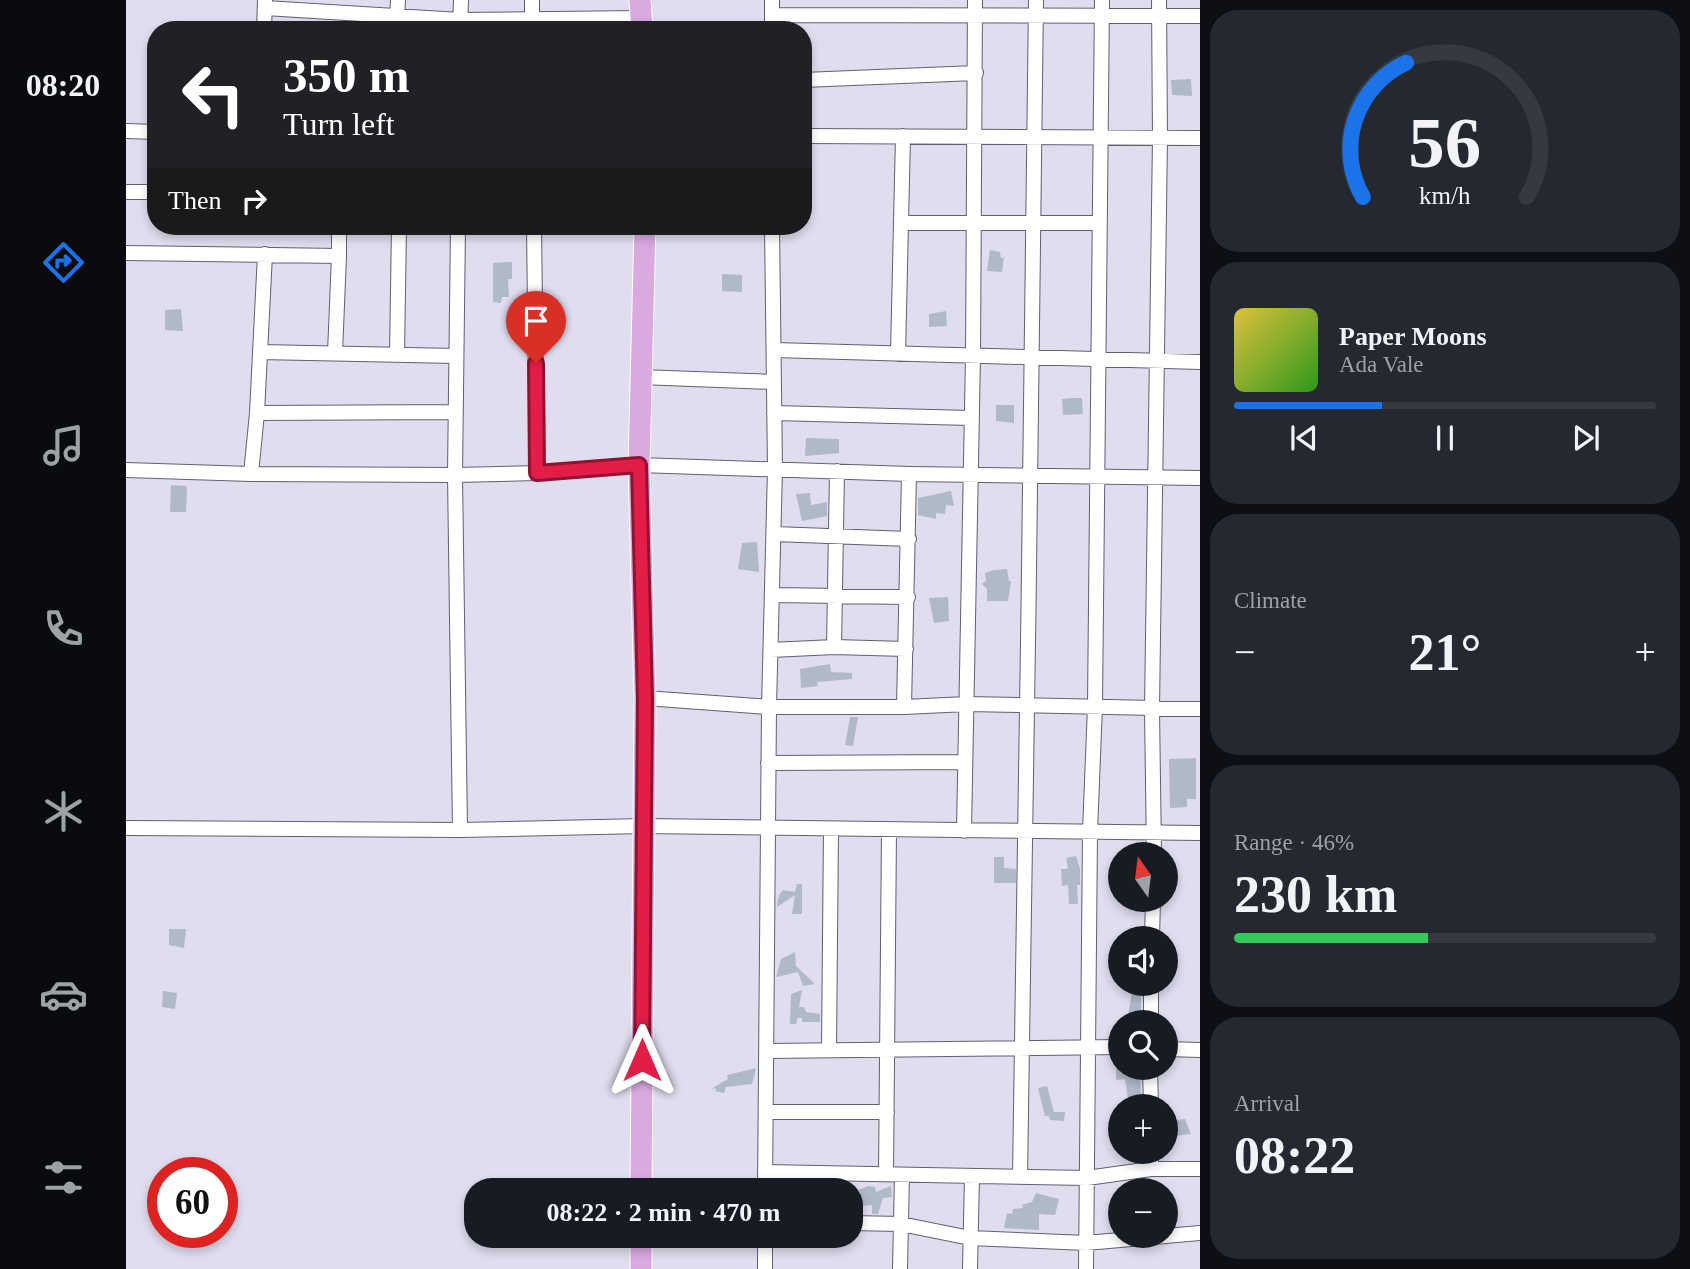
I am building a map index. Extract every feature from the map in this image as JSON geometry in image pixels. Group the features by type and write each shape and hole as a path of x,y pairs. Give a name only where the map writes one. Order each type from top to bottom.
{"main road":[{"path":"641,1178 645,698 639,465 645,235"},
{"path":"641,1248 641,1269"}],"street":[{"path":"397,18 398,0"},
{"path":"460,21 461,0"},
{"path":"532,0 532,21"},
{"path":"1020,1177 1028,831 1027,705 1036,0"},
{"path":"1086,1269 1102,0"},
{"path":"1154,842 1152,709 1157,478 1159,0"},
{"path":"265,4 336,7 424,21"},
{"path":"772,15 850,7 975,7 1036,16 1200,16"},
{"path":"964,831 975,223 975,7"},
{"path":"580,21 641,16"},
{"path":"812,80 976,73"},
{"path":"126,131 147,132"},
{"path":"812,136 1200,138"},
{"path":"898,354 903,136"},
{"path":"126,191 147,192"},
{"path":"901,223 1099,223"},
{"path":"335,353 339,235"},
{"path":"397,355 399,235"},
{"path":"458,235 455,475 460,830"},
{"path":"534,235 537,473"},
{"path":"765,1178 767,829 775,469 772,235"},
{"path":"126,253 339,256"},
{"path":"251,474 257,413 265,254"},
{"path":"774,350 1200,362"},
{"path":"260,352 456,356"},
{"path":"640,377 774,382"},
{"path":"257,413 455,412"},
{"path":"774,413 971,418"},
{"path":"126,470 251,474 455,475 537,473 639,465 909,474 1200,478"},
{"path":"834,648 837,471"},
{"path":"904,707 909,474"},
{"path":"774,534 909,539"},
{"path":"773,595 908,597"},
{"path":"771,650 906,649"},
{"path":"645,698 769,706 904,707 967,704 1200,709"},
{"path":"768,763 965,762"},
{"path":"126,828 460,830 644,825 767,829 1200,833"},
{"path":"829,1050 831,829"},
{"path":"886,1174 889,830"},
{"path":"766,1051 1108,1047"},
{"path":"1178,1050 1200,1051"},
{"path":"766,1112 887,1112"},
{"path":"1151,1164 1151,1169"},
{"path":"765,1172 1087,1178 1151,1169 1200,1169"},
{"path":"900,1269 902,1175"},
{"path":"970,1269 972,1176"},
{"path":"863,1223 901,1224 970,1238 1086,1243 1200,1233"},
{"path":"765,1248 765,1269"}],"building":[{"path":"1191,79 1192,96 1172,95 1171,80"},
{"path":"990,250 1000,252 1001,258 1004,257 1002,272 987,271"},
{"path":"512,262 512,279 508,279 509,297 502,297 501,303 493,302 493,263"},
{"path":"722,274 742,275 742,292 722,291"},
{"path":"181,309 183,331 165,330 165,310"},
{"path":"946,311 947,326 929,327 929,314"},
{"path":"1082,398 1083,414 1063,415 1062,399"},
{"path":"996,405 1014,405 1014,423 996,421"},
{"path":"806,438 839,439 839,453 805,456"},
{"path":"171,485 186,486 186,512 170,512"},
{"path":"951,491 954,506 946,505 945,514 936,513 936,519 918,515 918,498"},
{"path":"810,493 811,505 827,502 827,516 802,521 796,494"},
{"path":"757,542 759,572 738,569 742,543"},
{"path":"1007,569 1011,581 1008,601 987,601 987,589 982,584 986,581 985,573"},
{"path":"948,597 949,621 934,623 929,598"},
{"path":"830,664 831,672 852,673 852,679 817,682 818,686 801,688 800,669"},
{"path":"850,717 858,717 853,746 845,745"},
{"path":"1196,758 1196,799 1187,799 1187,807 1170,808 1169,759"},
{"path":"1076,856 1080,869 1078,904 1069,904 1068,885 1062,886 1061,869 1068,869 1066,858"},
{"path":"994,857 1004,857 1004,868 1016,869 1016,883 994,883"},
{"path":"797,884 802,884 802,914 792,914 795,895 777,907 779,895 783,890 795,892"},
{"path":"169,929 186,929 184,948 169,945"},
{"path":"795,952 796,966 815,984 803,986 798,972 776,977 781,959"},
{"path":"802,990 799,1007 804,1007 806,1012 820,1014 820,1022 802,1022 802,1018 798,1018 796,1024 790,1024 791,994"},
{"path":"163,991 177,993 175,1009 162,1007"},
{"path":"1131,996 1141,996 1141,1010 1129,1010"},
{"path":"756,1068 752,1084 726,1087 724,1093 715,1091 716,1088 711,1089 728,1079 727,1075"},
{"path":"1125,1080 1140,1080 1141,1094 1127,1094"},
{"path":"1047,1086 1054,1112 1065,1112 1064,1121 1050,1120 1049,1116 1045,1116 1038,1088"},
{"path":"1185,1119 1191,1134 1178,1135 1178,1120"},
{"path":"891,1186 892,1197 883,1198 878,1214 872,1214 872,1205 863,1206 863,1188 875,1187 876,1192"},
{"path":"1036,1193 1059,1199 1055,1215 1039,1214 1039,1230 1004,1228 1007,1213 1012,1214 1013,1209 1023,1208 1022,1205 1032,1202"}],"route":[{"path":"536,363 537,473 639,465 645,698 642,1060"}]}
